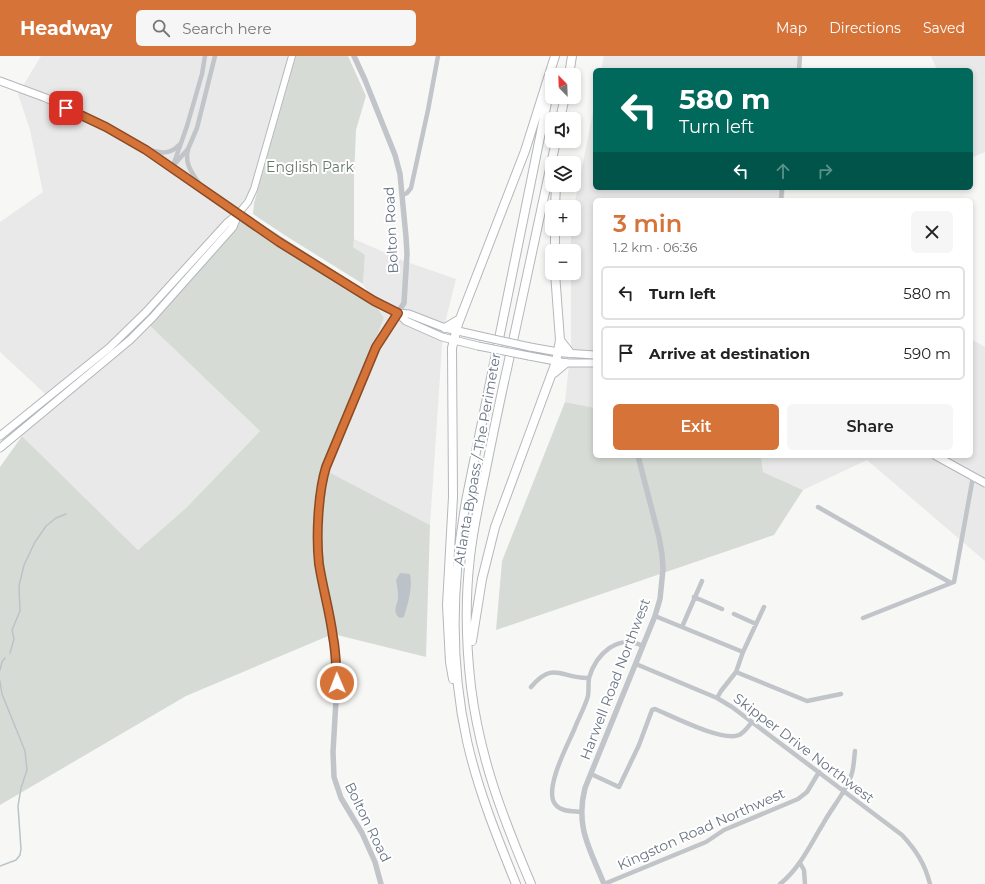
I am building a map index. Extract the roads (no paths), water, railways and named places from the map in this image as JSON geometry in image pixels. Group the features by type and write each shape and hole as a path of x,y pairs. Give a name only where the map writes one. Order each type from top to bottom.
{"highway":[{"path":"554,68 556,56"},
{"path":"463,720 450,662 447,623 447,587 453,497 452,360 454,340 460,319 525,151 556,56"},
{"path":"570,68 572,56"},
{"name":"Atlanta Bypass / The Perimeter","path":"516,884 482,796 471,757 463,720 454,628 455,589 460,539 467,496 547,104"},
{"name":"Atlanta Bypass / The Perimeter","path":"531,884 501,811 484,755 475,709 469,660 468,589 474,527 498,408 555,148"},
{"path":"469,660 482,579 495,527 556,362 560,340 556,280"},
{"path":"445,328 460,319"},
{"path":"560,340 565,349 570,353"},
{"path":"552,375 566,363"}],"main road":[{"path":"0,436 109,348 146,312 226,223 238,214 248,202 254,188 292,56"},
{"path":"0,81 46,98 106,127 146,150 238,214 374,301 398,313 406,321 430,332 478,346 556,362 593,363"},
{"path":"0,448 130,340 153,317 233,227 238,214"},
{"path":"398,313 409,314 456,331 530,347 558,352 593,354"},
{"path":"940,458 985,483"}],"street":[{"path":"172,167 198,90 205,56"},
{"path":"201,187 187,164 186,158 188,149 197,128 215,56"},
{"name":"Bolton Road","path":"354,56 395,155 400,174 407,254 404,303 376,347 326,467 320,490 318,542 320,566 334,637 336,660 337,683 333,752 334,778 341,798 362,833 376,862 381,884"},
{"path":"402,195 407,193 411,188 438,56"},
{"path":"799,68 800,56"},
{"path":"146,150 166,153 174,150 181,142"},
{"path":"172,167 188,149"},
{"name":"Harwell Road Northwest","path":"604,884 584,836 581,812 584,794 655,616 662,584 662,554 659,537 639,458"},
{"path":"863,618 954,582 973,477"},
{"path":"818,507 952,583"},
{"path":"682,627 702,581"},
{"path":"694,597 722,609"},
{"path":"717,698 736,672 743,652 764,607"},
{"path":"734,614 756,624"},
{"path":"655,616 743,652"},
{"path":"581,812 566,811 560,808 555,804 552,795 554,780 588,696 589,678 595,663 613,646 624,641 637,642 643,646"},
{"name":"Skipper Drive Northwest","path":"636,664 717,698 732,707 819,772 902,835 912,846 924,866 930,884"},
{"path":"531,687 536,681 549,672 560,673 581,679 589,678"},
{"path":"736,672 807,701 841,694"},
{"path":"591,774 619,787 639,745 652,710 655,709 693,726 723,736 733,737 740,735 752,722"},
{"path":"780,884 800,863 823,823 844,791 852,773 855,751"},
{"name":"Kingston Road Northwest","path":"604,884 706,842 724,830 798,799 807,792 819,772"},
{"path":"800,863 804,870 804,884"}],"waterway":[{"path":"10,653 14,639 12,630 20,611 19,586 24,565 35,542 46,526 56,518 66,514"},
{"path":"0,670 2,662 5,658"},
{"path":"0,681 2,694 25,751 27,770 21,788 18,806 21,849 20,855 16,860 0,866"}],"park label":[{"name":"English Park","path":"310,167"}]}
